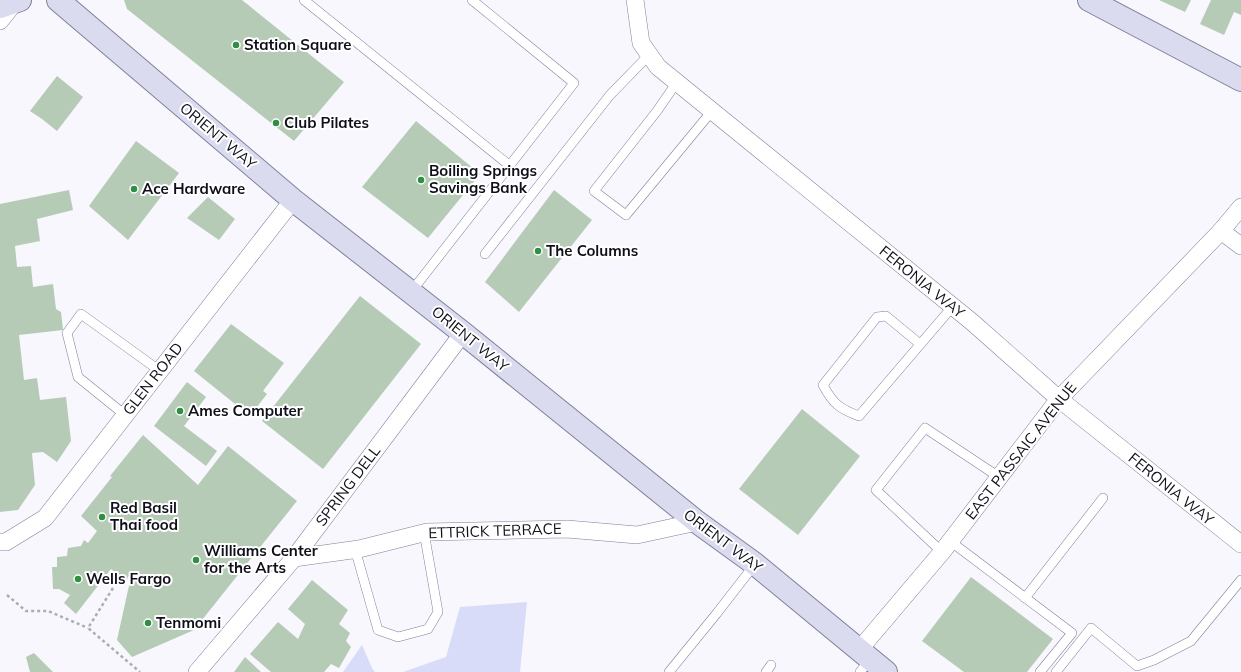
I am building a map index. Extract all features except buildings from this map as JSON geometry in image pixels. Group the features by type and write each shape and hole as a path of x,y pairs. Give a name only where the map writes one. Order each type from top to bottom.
{"street":[{"name":"ORIENT WAY","path":"58,0 293,200 463,333 697,522 755,564 871,665"},
{"name":"FERONIA WAY","path":"635,0 641,43 658,67 953,306 1059,399 1241,544"},
{"path":"1089,0 1241,80"},
{"path":"0,21 12,3"},
{"name":"GLEN ROAD","path":"0,542 6,542 45,518 293,200"},
{"name":"EAST PASSAIC AVENUE","path":"871,665 946,546 1059,399 1221,230 1241,207"},
{"path":"1221,230 1241,246"},
{"name":"SPRING DELL","path":"198,672 294,558 463,333"},
{"name":"ETTRICK TERRACE","path":"294,558 355,549 424,532 567,529 637,535 697,522"}],"lane":[{"path":"304,0 509,165"},
{"path":"410,292 574,83 472,0"},
{"path":"485,254 610,95 649,55"},
{"path":"677,82 657,111 594,191 626,215 712,111"},
{"path":"920,344 886,316 877,317 823,385 831,399 845,411 860,416 953,306"},
{"path":"125,415 78,377 68,333 81,314 160,371"},
{"path":"999,477 925,428 876,490 946,546 1025,598 1072,633 1040,672"},
{"path":"1025,598 1104,498"},
{"path":"355,549 378,630 398,636 428,629 438,612 424,532"},
{"path":"669,672 755,564"},
{"path":"1056,672 1091,628 1135,669 1154,660 1191,641 1241,580"}],"path":[{"path":"88,628 113,588"},
{"path":"7,595 26,611 48,611 88,628 140,672"}],"shaded area":[{"path":"527,602 520,672 403,672 446,657 460,607"},
{"path":"362,645 375,672 343,672"}],"place":[{"name":"Station Square","path":"236,45"},
{"name":"Club Pilates","path":"276,123"},
{"name":"Boiling Springs Savings Bank","path":"421,180"},
{"name":"Ace Hardware","path":"134,189"},
{"name":"The Columns","path":"538,251"},
{"name":"Ames Computer","path":"180,411"},
{"name":"Red Basil Thai food","path":"102,517"},
{"name":"Williams Center for the Arts","path":"196,560"},
{"name":"Wells Fargo","path":"78,579"},
{"name":"Tenmomi","path":"148,623"}]}
